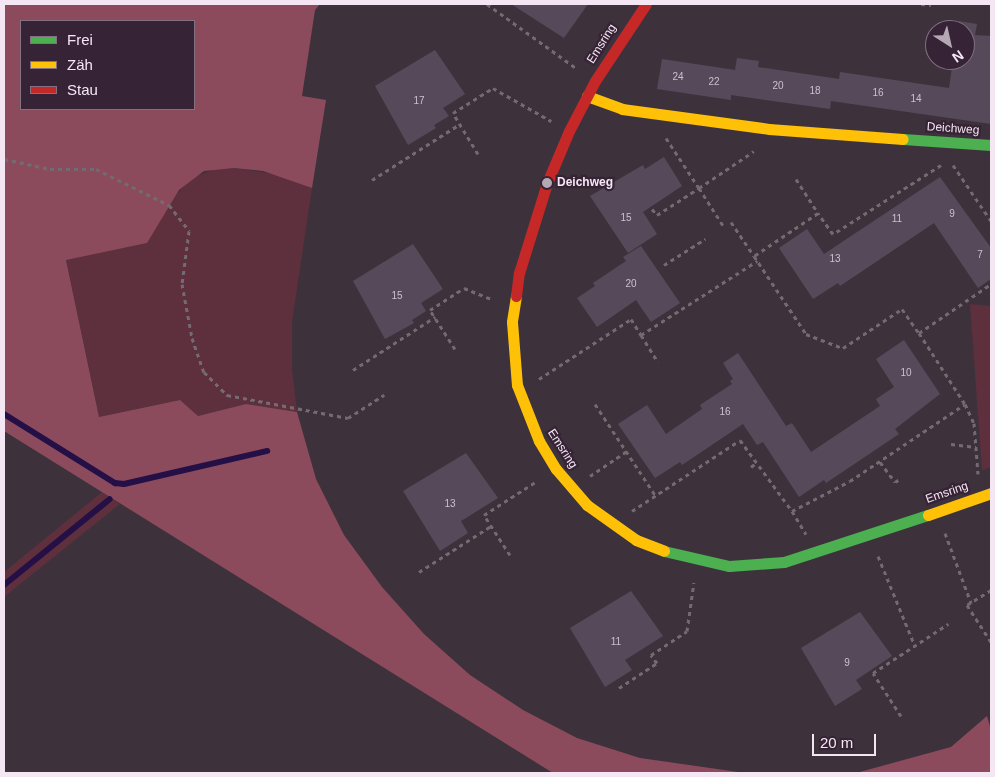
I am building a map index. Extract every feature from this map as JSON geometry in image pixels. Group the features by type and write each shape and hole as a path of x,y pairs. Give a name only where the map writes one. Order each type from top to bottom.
{"street":[{"name":"Emsring","path":"646,4 595,81 568,131 531,230 513,305 512,340 517,385 535,432 556,469 572,488 617,528 657,549 696,562 729,566 784,562 986,495"},
{"name":"Deichweg","path":"587,96 622,109 769,129 991,145"}],"path":[{"path":"487,4 595,81"},
{"path":"922,4 931,5"},
{"path":"478,154 453,113 493,88 568,131"},
{"path":"659,114 659,127 724,226"},
{"path":"372,180 460,124"},
{"path":"652,208 656,215 767,143 769,129"},
{"path":"4,159 50,169 96,169 169,205 189,231 182,284 192,338 204,372 227,395 348,418 384,395"},
{"path":"796,179 833,234 950,160 991,221"},
{"path":"754,256 818,213"},
{"path":"731,222 806,334 843,348 902,309 965,404 974,423 976,447 986,495"},
{"path":"664,265 705,239"},
{"path":"641,336 757,261"},
{"path":"919,333 991,284"},
{"path":"455,349 430,310 464,288 513,305"},
{"path":"353,370 435,317"},
{"path":"517,385 542,378 630,319 658,362"},
{"path":"595,404 655,495"},
{"path":"617,528 655,495 740,440 756,464 767,472 792,511 850,482 965,404"},
{"path":"951,444 976,447"},
{"path":"572,488 627,452"},
{"path":"880,462 895,482 900,479"},
{"path":"751,467 756,464"},
{"path":"510,555 484,515 556,469"},
{"path":"938,511 971,603"},
{"path":"419,572 491,526"},
{"path":"870,535 915,646"},
{"path":"618,688 657,663 651,655 688,631 696,562"},
{"path":"991,590 967,605 991,642"},
{"path":"901,716 873,673 948,624"}],"shaded area":[{"path":"4,4 320,4 315,10 302,96 326,100 312,188 263,171 234,168 204,171 179,190 147,243 66,260 99,417 180,400 198,416 246,404 297,412 316,479 344,535 382,587 424,634 470,675 523,710 577,738 640,758 745,773 553,773 4,431"},
{"path":"234,168 280,175 312,188 292,322 292,369 297,412 246,404 198,416 180,400 99,417 66,259 147,243 165,208 191,178 216,169"},
{"path":"970,304 991,306 991,467 982,470"},
{"path":"102,492 120,504 4,597 4,572"},
{"path":"987,716 991,730 991,773 856,773 951,747"}],"building":[{"path":"511,4 588,4 564,38"},
{"path":"975,35 991,36 991,124 831,101 830,109 731,95 731,100 657,89 662,59 735,70 737,58 759,61 758,67 839,79 840,72 949,88 952,70 975,70"},
{"path":"435,50 465,94 443,108 449,116 434,125 436,128 408,145 375,86"},
{"path":"664,157 682,186 643,212 657,234 628,253 590,196 643,165 645,169"},
{"path":"940,177 991,248 991,279 978,288 934,223 840,286 838,283 813,299 779,248 807,229 824,254"},
{"path":"413,244 443,289 421,303 426,311 412,320 414,323 385,339 353,281"},
{"path":"641,246 680,303 651,322 636,300 597,327 577,298 595,286 593,283 626,261 623,257"},
{"path":"904,340 940,394 895,429 899,434 826,483 824,480 799,497 763,442 757,445 743,424 682,465 680,462 655,478 618,424 647,405 666,434 702,409 700,405 732,384 730,381 733,379 723,363 738,353 786,426 792,423 811,452 880,406 876,399 894,387 876,359"},
{"path":"466,453 498,498 461,521 468,533 440,551 403,491"},
{"path":"631,591 663,636 625,660 632,670 605,687 570,628"},
{"path":"860,612 892,656 856,680 862,689 835,706 801,648"}],"waterway":[{"path":"4,414 115,483 124,484 267,451"},
{"path":"4,585 110,499"}],"traffic: fast":[{"path":"903,139 991,145"},
{"path":"664,551 729,566 784,562 928,515"}],"traffic: slow":[{"path":"587,96 622,109 769,129 903,139"},
{"path":"516,296 512,322 517,385 539,441 556,469 587,505 636,540 664,551"},
{"path":"928,515 991,493"}],"traffic: jam":[{"path":"516,296 519,273 547,183 569,131 595,81 646,4"}],"place":[{"name":"Deichweg","path":"547,183"}]}
